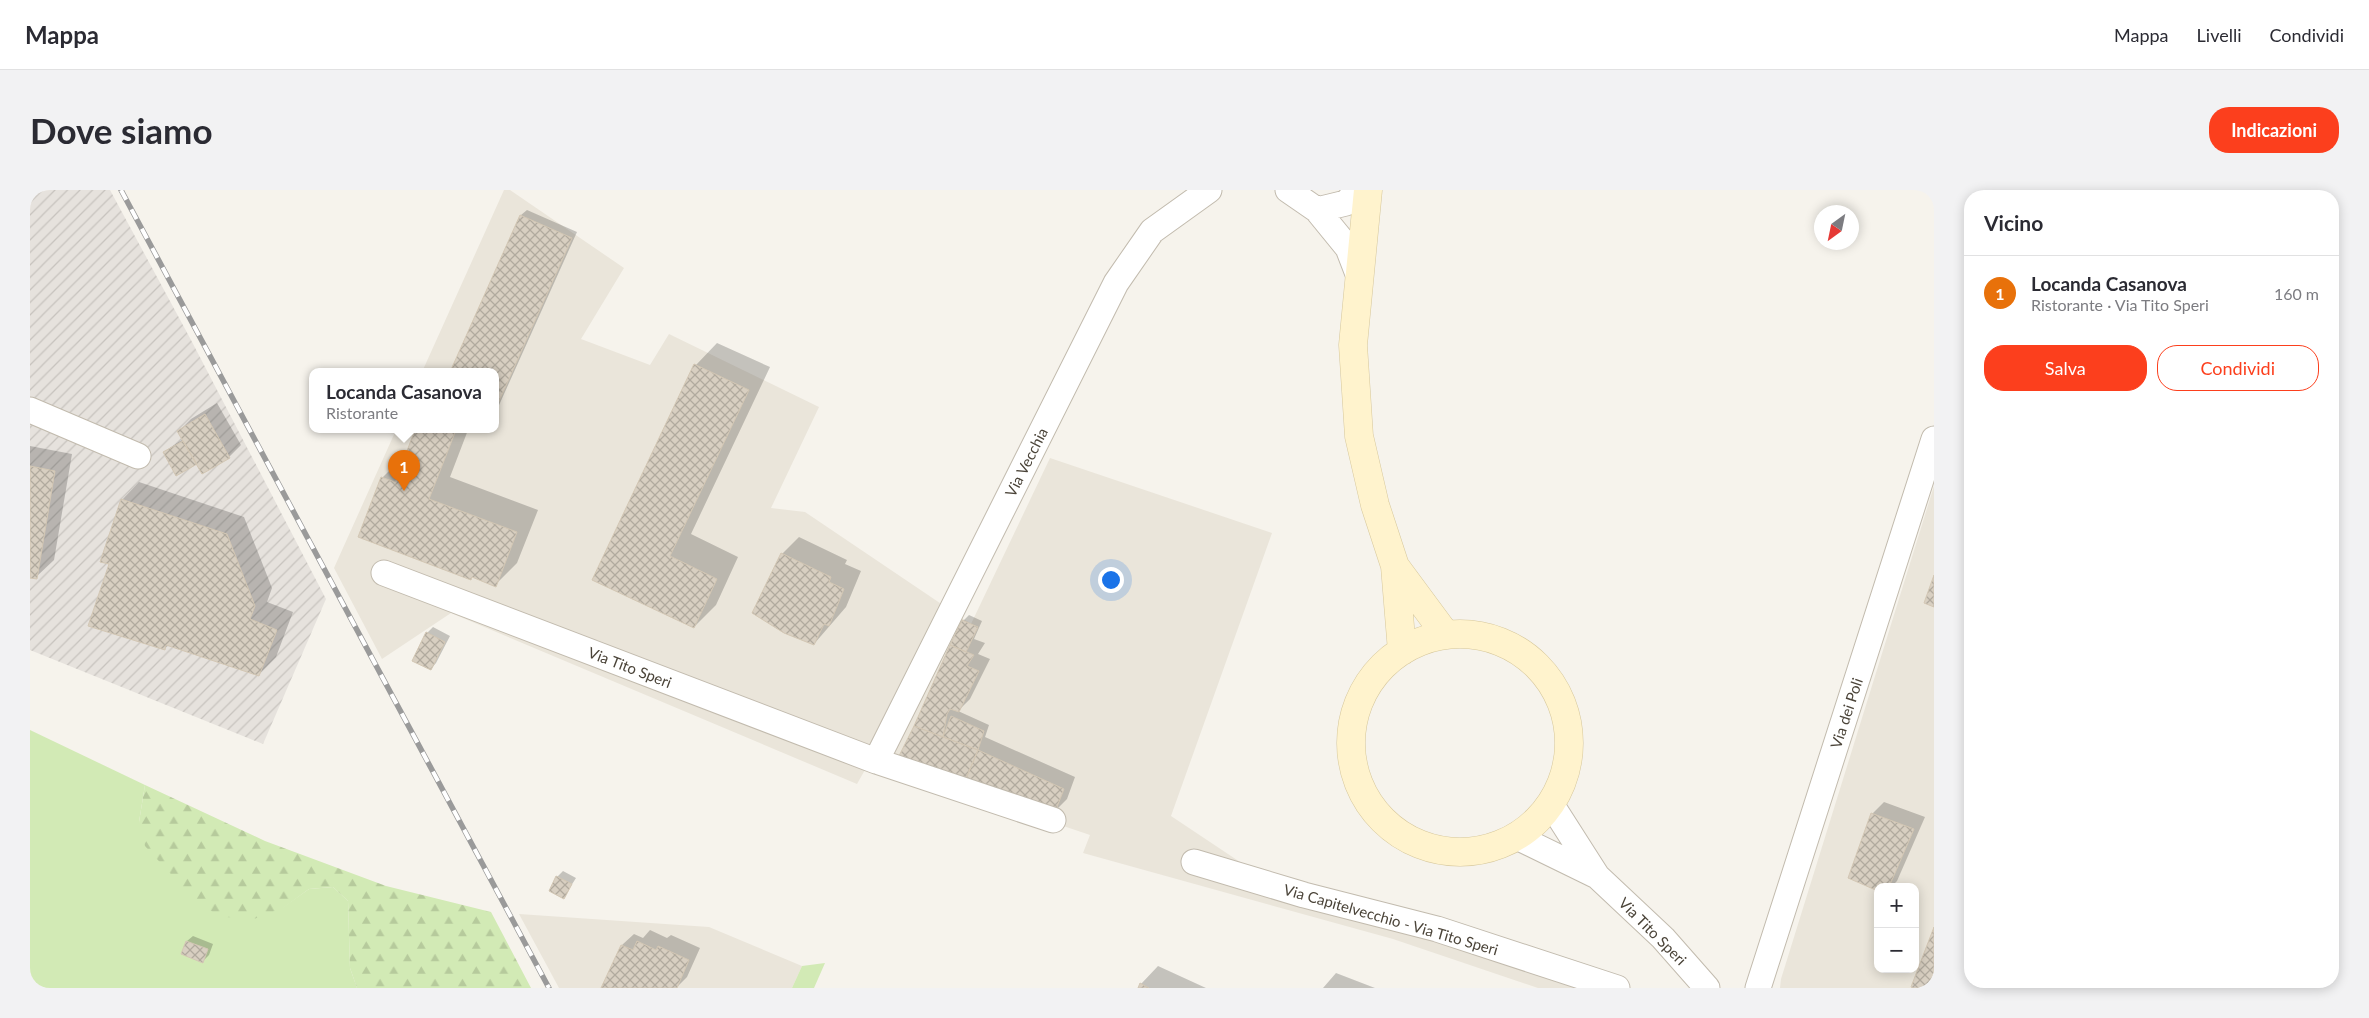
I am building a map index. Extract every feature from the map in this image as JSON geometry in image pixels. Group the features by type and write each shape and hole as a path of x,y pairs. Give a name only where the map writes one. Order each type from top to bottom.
{"main road":[{"path":"1368,190 1358,274 1353,345 1359,436 1375,505 1395,566 1402,651"},
{"path":"1395,566 1446,635"},
{"path":"1446,635 1477,636 1506,645 1532,662 1553,686 1565,714 1569,745 1564,776 1551,804 1536,822 1517,836 1485,850 1450,852 1437,850 1401,835 1382,819 1367,800 1355,773 1351,743 1354,716 1370,683 1380,668 1402,651 1423,641 1446,635"}],"street":[{"name":"Via Vecchia","path":"876,761 1116,283 1152,231 1209,190"},
{"path":"1288,190 1317,210 1348,248 1358,274"},
{"path":"1317,210 1346,203 1358,190"},
{"path":"30,410 138,456"},
{"name":"Via dei Poli","path":"1758,988 1934,439"},
{"name":"Via Tito Speri","path":"384,573 876,761"},
{"path":"876,761 1052,820"},
{"name":"Via Tito Speri","path":"1551,804 1597,876 1663,938 1707,988"},
{"name":"Via Tito Speri","path":"1517,836 1597,876"},
{"name":"Via Capitelvecchio - Via Tito Speri","path":"1194,862 1304,895 1437,929 1617,988"}],"shaded area":[{"path":"30,190 110,190 191,340 326,599 263,744 30,650"},
{"path":"504,190 510,190 624,268 581,339 650,365 669,334 819,407 771,508 805,512 971,624 1050,458 1272,533 1171,816 1246,866 1582,988 1538,988 1393,939 1083,853 1090,835 870,761 857,784 451,613 382,659 334,568 395,433 499,433 499,368 424,368"},
{"path":"1934,486 1934,988 1780,988 1781,979"},
{"path":"519,914 709,927 802,966 792,988 559,988"}],"green space":[{"path":"30,730 145,785 139,822 282,908 309,889 333,887 348,901 350,968 357,988 30,988"},
{"path":"145,785 265,841 386,886 491,912 531,988 357,988 350,968 348,901 333,887 309,889 283,908 251,920 218,916 192,897 145,846 139,822"},
{"path":"825,963 814,988 792,988 802,966"}],"building":[{"path":"520,215 572,238 499,401 499,368 452,368"},
{"path":"694,364 749,390 670,556 717,579 694,628 592,580"},
{"path":"205,414 230,458 202,474 177,431"},
{"path":"414,433 455,433 429,499 517,532 496,587 472,577 471,580 358,537 381,477 395,482"},
{"path":"183,441 197,464 176,476 163,452"},
{"path":"30,466 55,471 37,579 30,578"},
{"path":"121,499 227,534 255,606 250,619 277,630 259,676 166,645 165,650 88,626 109,564 100,562"},
{"path":"781,553 831,577 829,582 844,589 829,626 824,624 814,645 784,633 752,613"},
{"path":"1934,575 1934,607 1924,603"},
{"path":"962,620 978,627 966,652 950,645"},
{"path":"426,632 445,642 431,670 412,661"},
{"path":"950,645 974,655 967,666 979,671 959,712 950,709 947,714 943,737 914,726"},
{"path":"951,716 984,731 978,750 943,737"},
{"path":"914,726 978,750 965,781 899,756"},
{"path":"978,750 1064,789 1055,812 965,781"},
{"path":"1871,813 1914,829 1891,883 1874,883 1874,889 1848,878"},
{"path":"556,876 572,884 564,899 549,891"},
{"path":"1934,927 1934,988 1911,987 1916,973 1919,973 1919,966"},
{"path":"186,941 208,949 203,963 181,954"},
{"path":"637,941 656,950 658,946 689,960 677,988 601,988 621,945 633,950"},
{"path":"1140,983 1149,988 1138,988"}],"railway":[{"path":"121,190 549,988"}],"place":[{"name":"Locanda Casanova","path":"404,491"}]}
